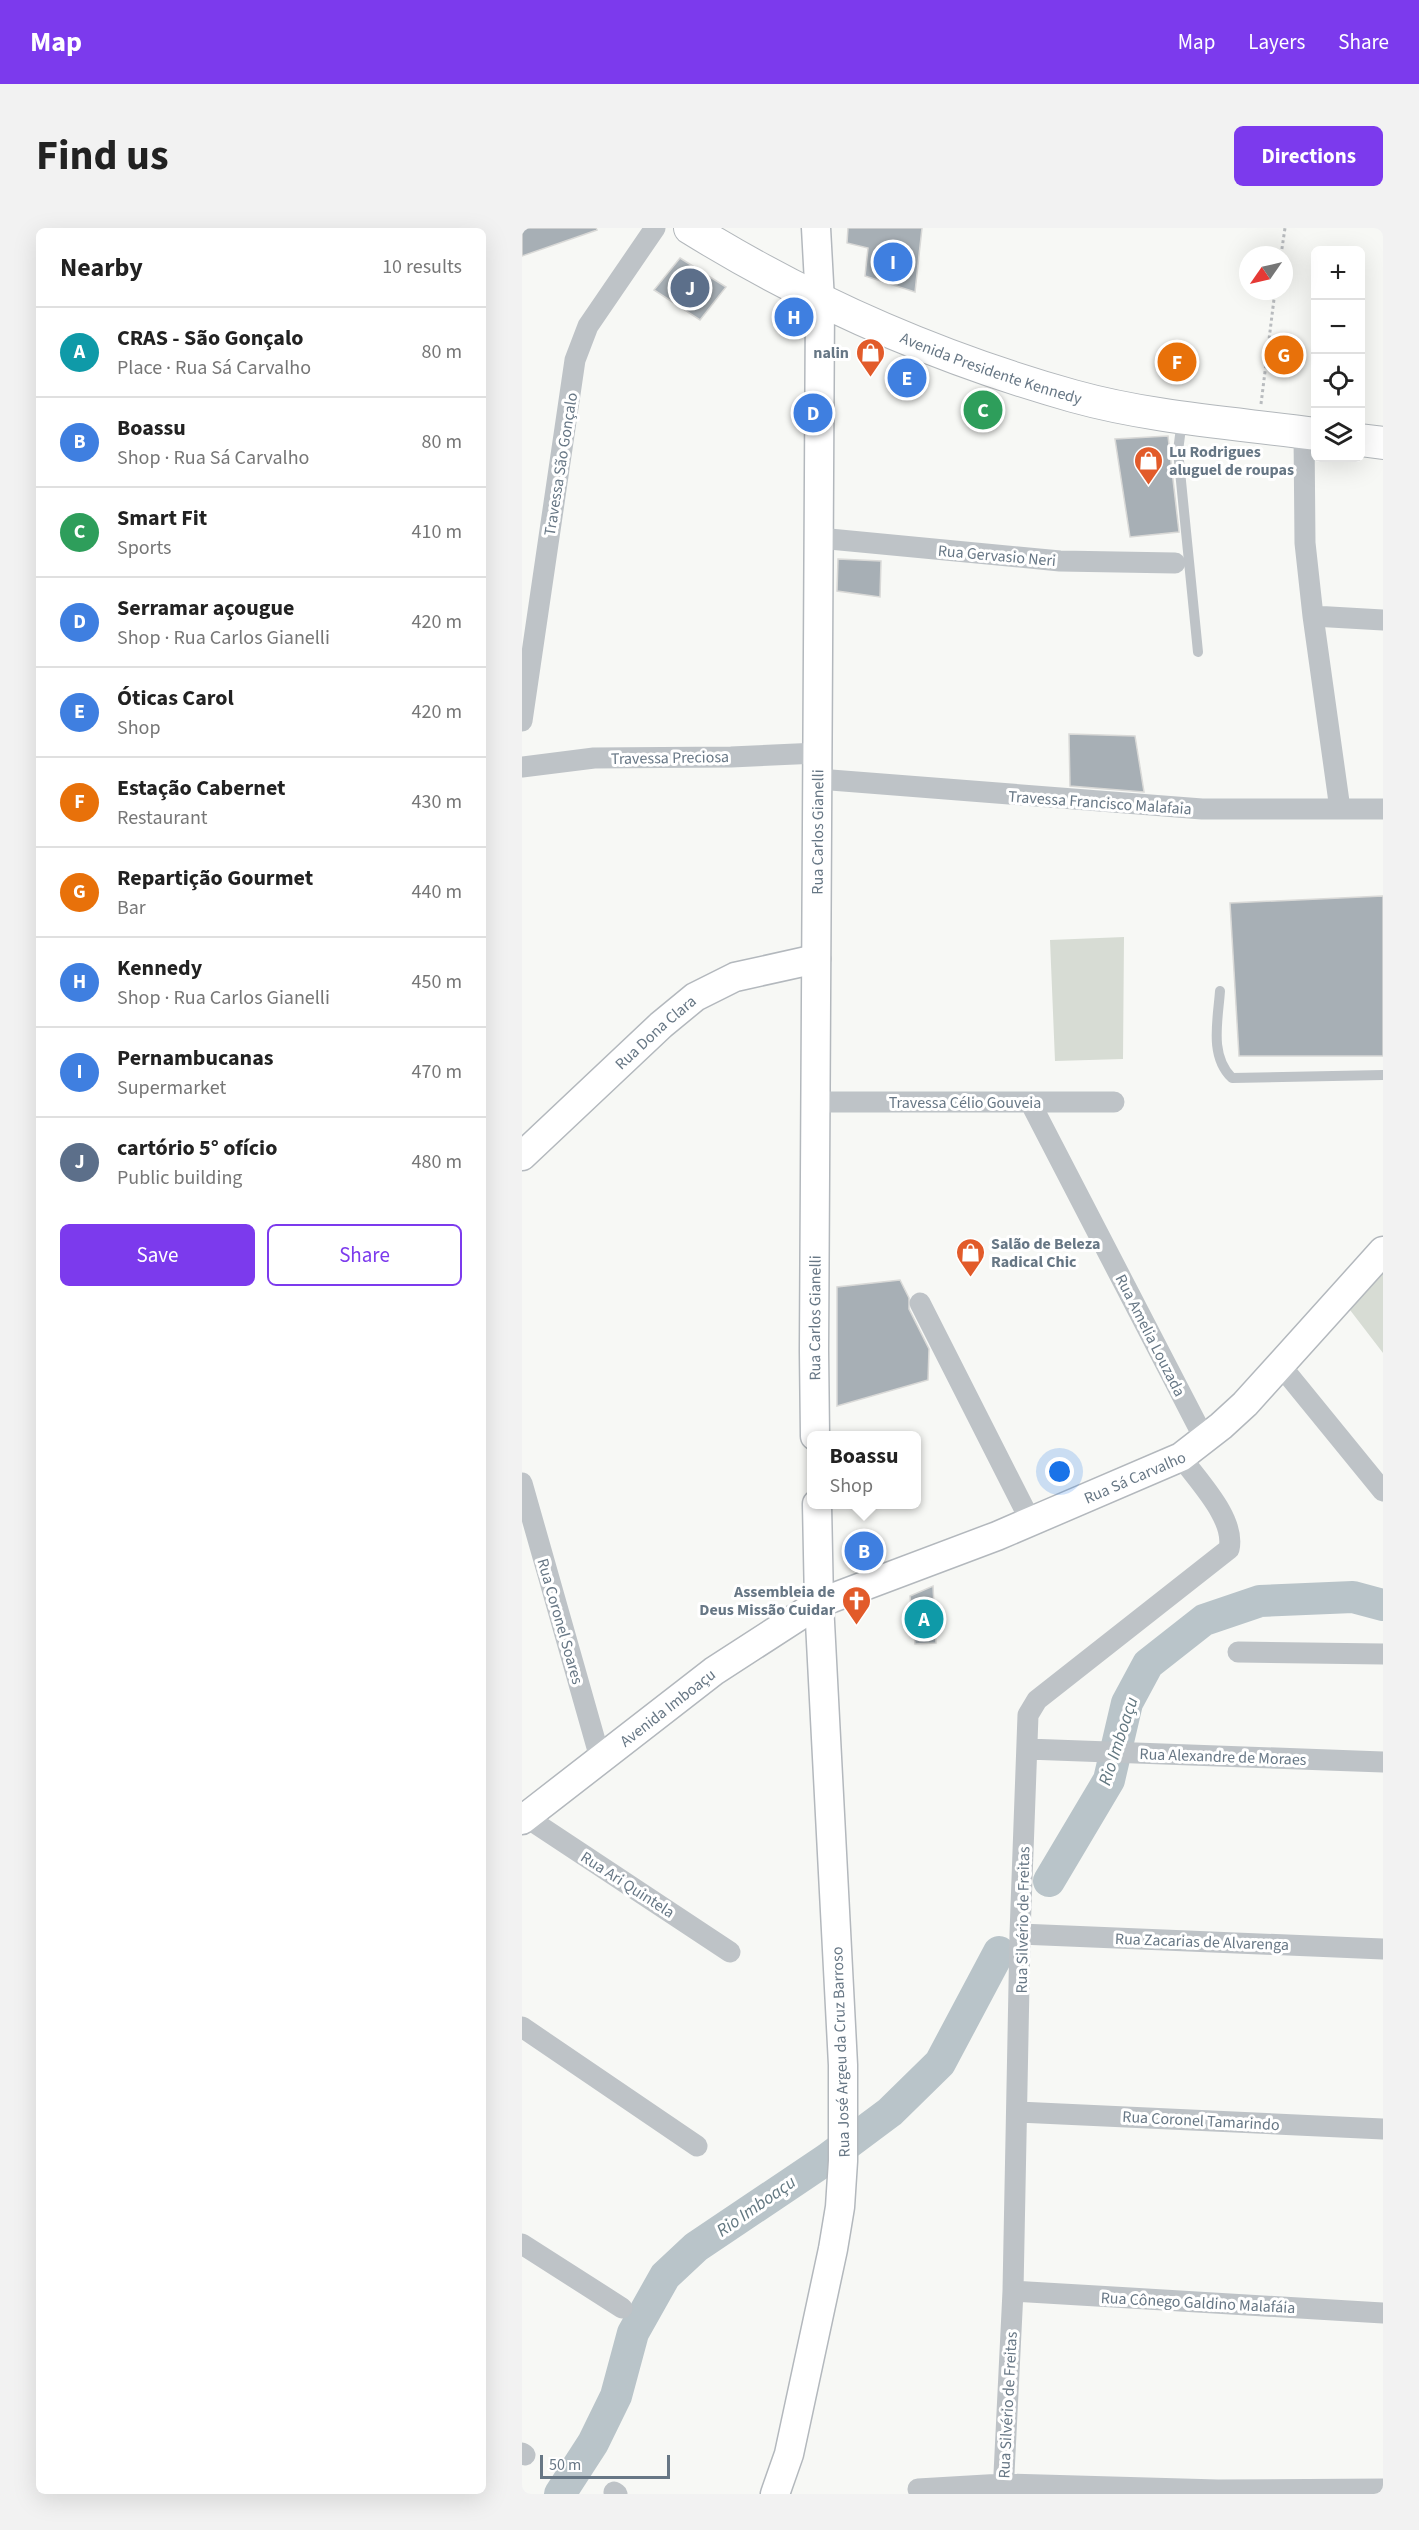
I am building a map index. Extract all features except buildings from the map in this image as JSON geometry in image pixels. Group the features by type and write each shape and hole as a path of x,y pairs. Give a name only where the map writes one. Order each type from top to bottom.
{"main road":[{"name":"Avenida Presidente Kennedy","path":"690,228 741,260 820,301 951,355 1073,396 1183,419 1310,433"},
{"path":"1365,441 1383,443"}],"street":[{"name":"Travessa São Gonçalo","path":"522,721 575,360 588,326 655,228"},
{"name":"Rua Carlos Gianelli","path":"815,1431 820,301 816,228"},
{"path":"1310,433 1305,543 1340,809"},
{"name":"Rua Gervasio Neri","path":"819,538 1060,561 1175,563"},
{"path":"1313,616 1383,620"},
{"name":"Travessa Preciosa","path":"522,766 594,758 731,757 818,766"},
{"name":"Travessa Francisco Malafaia","path":"818,766 1202,809 1383,809"},
{"name":"Rua Dona Clara","path":"522,1156 661,1025 695,997 735,977 816,959"},
{"name":"Travessa Célio Gouveia","path":"815,1102 1114,1102"},
{"name":"Rua Amelia Louzada","path":"1030,1102 1205,1440"},
{"name":"Rua Sá Carvalho","path":"819,1603 1031,1522 1181,1457 1205,1440 1245,1404 1383,1251"},
{"path":"920,1303 1031,1522"},
{"path":"1281,1366 1383,1491"},
{"name":"Rua Silvério de Freitas","path":"1003,2489 1013,2291 1020,1934 1028,1715 1032,1705 1229,1549 1232,1537 1226,1518 1181,1457"},
{"name":"Rua Coronel Soares","path":"524,1495 600,1758"},
{"path":"817,1509 819,1603"},
{"name":"Avenida Imboaçu","path":"524,1818 714,1671 819,1603"},
{"name":"Rua José Argeu da Cruz Barroso","path":"775,2494 789,2454 833,2249 840,2207 843,2160 843,2066 819,1603"},
{"path":"1238,1652 1383,1654"},
{"name":"Rua Alexandre de Moraes","path":"1027,1749 1383,1762"},
{"name":"Rua Ari Quintela","path":"524,1818 730,1952"},
{"name":"Rua Zacarias de Alvarenga","path":"1020,1934 1383,1949"},
{"path":"522,2027 697,2146"},
{"name":"Rua Coronel Tamarindo","path":"1018,2112 1383,2129"},
{"path":"522,2244 622,2308"},
{"name":"Rua Cônego Galdino Malafáia","path":"1013,2291 1383,2313"},
{"path":"918,2489 1218,2492 1335,2492 1383,2489"}],"lane":[{"path":"1183,419 1178,451 1198,652"},
{"path":"1220,991 1217,1049 1221,1065 1232,1078 1383,1075"}],"path":[{"path":"1282,246 1285,228"},
{"path":"1258,427 1274,300"}],"shaded area":[{"path":"1124,937 1123,1059 1055,1061 1050,940"},
{"path":"1383,1271 1383,1353 1350,1310"}],"waterway":[{"name":"Rio Imboaçu","path":"1049,1881 1109,1780 1127,1703 1148,1664 1204,1620 1260,1601 1353,1597 1383,1605"},
{"name":"Rio Imboaçu","path":"560,2494 593,2443 616,2396 633,2333 665,2276 696,2247 827,2159 890,2112 940,2063 999,1952"}],"place":[{"name":"Pernambucanas","path":"893,262"},
{"name":"cartório 5° ofício","path":"690,288"},
{"name":"Kennedy","path":"794,317"},
{"name":"Repartição Gourmet","path":"1284,355"},
{"name":"Estação Cabernet","path":"1177,362"},
{"name":"nalin","path":"870,378"},
{"name":"Óticas Carol","path":"907,378"},
{"name":"Smart Fit","path":"983,410"},
{"name":"Serramar açougue","path":"813,413"},
{"name":"Lu Rodrigues aluguel de roupas","path":"1148,486"},
{"name":"Salão de Beleza Radical Chic","path":"970,1278"},
{"name":"Boassu","path":"864,1551"},
{"name":"CRAS - São Gonçalo","path":"924,1619"},
{"name":"Assembleia de Deus Missão Cuidar","path":"856,1626"}]}
